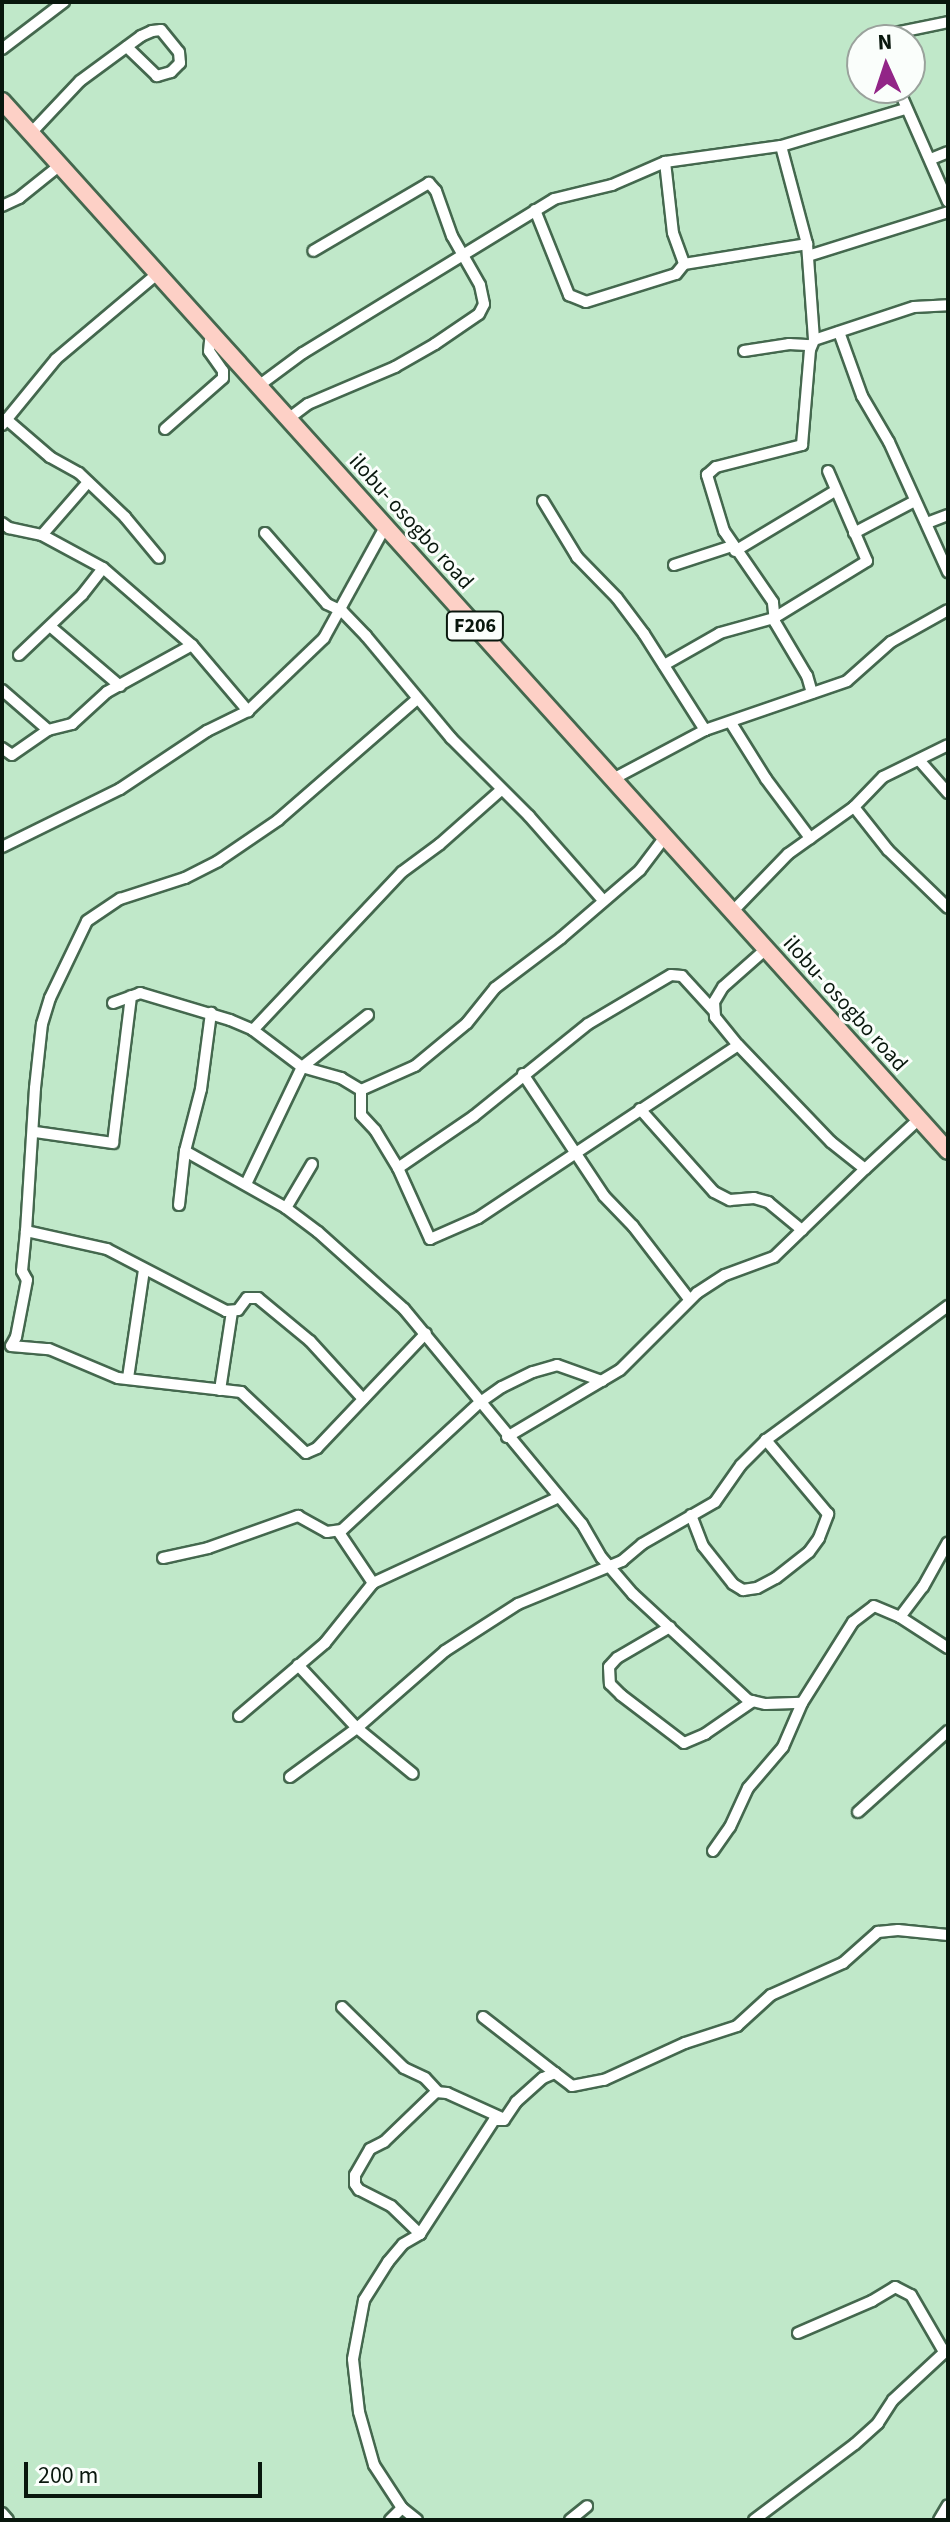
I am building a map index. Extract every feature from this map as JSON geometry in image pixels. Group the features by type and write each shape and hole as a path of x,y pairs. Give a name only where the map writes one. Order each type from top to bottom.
{"main road":[{"name":"ilobu- osogbo road","path":"4,108 31,133 158,273 257,387 948,1151"}],"street":[{"path":"2,49 64,2"},
{"path":"926,27 948,22"},
{"path":"31,133 64,95 141,36 161,30 179,52 180,63 171,72 157,76 127,47"},
{"path":"903,104 948,202"},
{"path":"257,387 303,353 468,257 554,199 612,185 665,162 781,146 905,109"},
{"path":"781,146 808,250 813,343 802,445 712,468 707,473 724,531 768,594 775,608 774,618 812,693"},
{"path":"931,159 948,152"},
{"path":"665,162 673,233 684,264"},
{"path":"2,206 19,198 60,165"},
{"path":"288,419 319,398 395,367 479,314 483,294 468,257 429,183 313,251"},
{"path":"535,210 569,295 586,302 676,274 684,264 808,250 948,212"},
{"path":"158,273 56,359 4,422 39,449 79,473 125,517 159,558"},
{"path":"744,351 813,343 914,307 948,305"},
{"path":"839,332 862,396 889,442 948,572"},
{"path":"165,429 223,378 223,371 209,351 211,333"},
{"path":"664,665 720,633 774,618 867,561 828,471"},
{"path":"42,535 88,482"},
{"path":"674,565 734,548 835,491"},
{"path":"543,501 577,557 632,616 705,730"},
{"path":"854,533 915,501"},
{"path":"927,523 948,515"},
{"path":"2,847 120,789 207,731 248,711 302,661 342,611 385,527"},
{"path":"4,529 42,535 103,568 192,645 248,711"},
{"path":"265,533 327,604 342,611 417,699 529,816 602,899"},
{"path":"19,655 51,627 103,568"},
{"path":"613,779 705,730 847,681 891,642 948,610"},
{"path":"51,627 120,686"},
{"path":"2,748 12,755 48,730 72,724 107,692 192,645"},
{"path":"2,690 48,730"},
{"path":"417,699 278,820 218,861 185,878 120,899 87,921 50,998 42,1024 22,1271 27,1280 16,1337 11,1346 49,1349 118,1378 241,1392 257,1403 306,1453 317,1448 426,1333"},
{"path":"731,723 766,779 810,838"},
{"path":"732,912 766,874 854,807 883,777 948,745"},
{"path":"919,760 948,793"},
{"path":"253,1030 402,872 440,844 501,790"},
{"path":"854,807 888,850 948,908"},
{"path":"361,1090 415,1066 467,1023 495,988 561,938 602,899 640,870 656,853 665,837"},
{"path":"713,1010 723,987 766,949"},
{"path":"398,1168 474,1116 588,1024 671,975 682,976 713,1010 738,1045 839,1150 865,1169"},
{"path":"113,1003 140,993 211,1013 253,1030 302,1067 341,1078 361,1090"},
{"path":"35,1132 113,1143 131,996"},
{"path":"179,1205 185,1151 201,1089 211,1013"},
{"path":"246,1184 302,1067 368,1015"},
{"path":"361,1090 361,1115 375,1130 398,1168 430,1239 478,1218 738,1045"},
{"path":"523,1074 604,1196 633,1226 689,1299"},
{"path":"640,1109 714,1192 730,1200 762,1199 802,1230"},
{"path":"507,1437 602,1381 641,1352 689,1299 725,1275 774,1257 919,1119"},
{"path":"185,1151 286,1208 318,1232 426,1333 633,1594 739,1694 753,1701 802,1703"},
{"path":"286,1208 312,1164"},
{"path":"26,1231 107,1249 216,1307 232,1312"},
{"path":"128,1378 144,1270"},
{"path":"220,1390 232,1312 251,1297 273,1309 310,1341 363,1399"},
{"path":"290,1777 357,1728 445,1651 518,1604 622,1561 642,1544 715,1502 741,1465 766,1440 948,1306"},
{"path":"163,1558 208,1548 298,1516 327,1532 338,1531 479,1403 502,1387 547,1366 567,1367 602,1381"},
{"path":"691,1515 703,1546 733,1584 743,1590 757,1588 776,1578 809,1552 819,1538 828,1514 766,1440"},
{"path":"239,1716 325,1643 373,1583 559,1497"},
{"path":"338,1531 373,1583"},
{"path":"900,1617 923,1587 948,1542"},
{"path":"713,1851 730,1827 748,1788 783,1747 802,1703 853,1622 864,1611 880,1607 948,1648"},
{"path":"670,1627 617,1658 609,1667 610,1684 621,1695 684,1743 705,1734 753,1701"},
{"path":"298,1665 357,1728 413,1774"},
{"path":"858,1812 948,1731"},
{"path":"483,2017 572,2086 604,2080 685,2043 737,2026 771,1995 843,1963 878,1932 898,1930 947,1934"},
{"path":"342,2007 404,2068 425,2078 438,2092 504,2120"},
{"path":"504,2120 532,2086 555,2073"},
{"path":"420,2234 391,2206 359,2190 355,2175 370,2149 384,2142 429,2095 438,2092"},
{"path":"417,2520 402,2508 374,2465 354,2388 353,2359 368,2292 403,2244 420,2234 494,2120 504,2120"},
{"path":"754,2520 855,2444 878,2423 893,2400 946,2351 911,2295 895,2287 861,2306 798,2333"},
{"path":"939,2520 948,2505"},
{"path":"570,2520 587,2506"},
{"path":"390,2520 402,2508"},
{"path":"2,2513 8,2520"}]}
